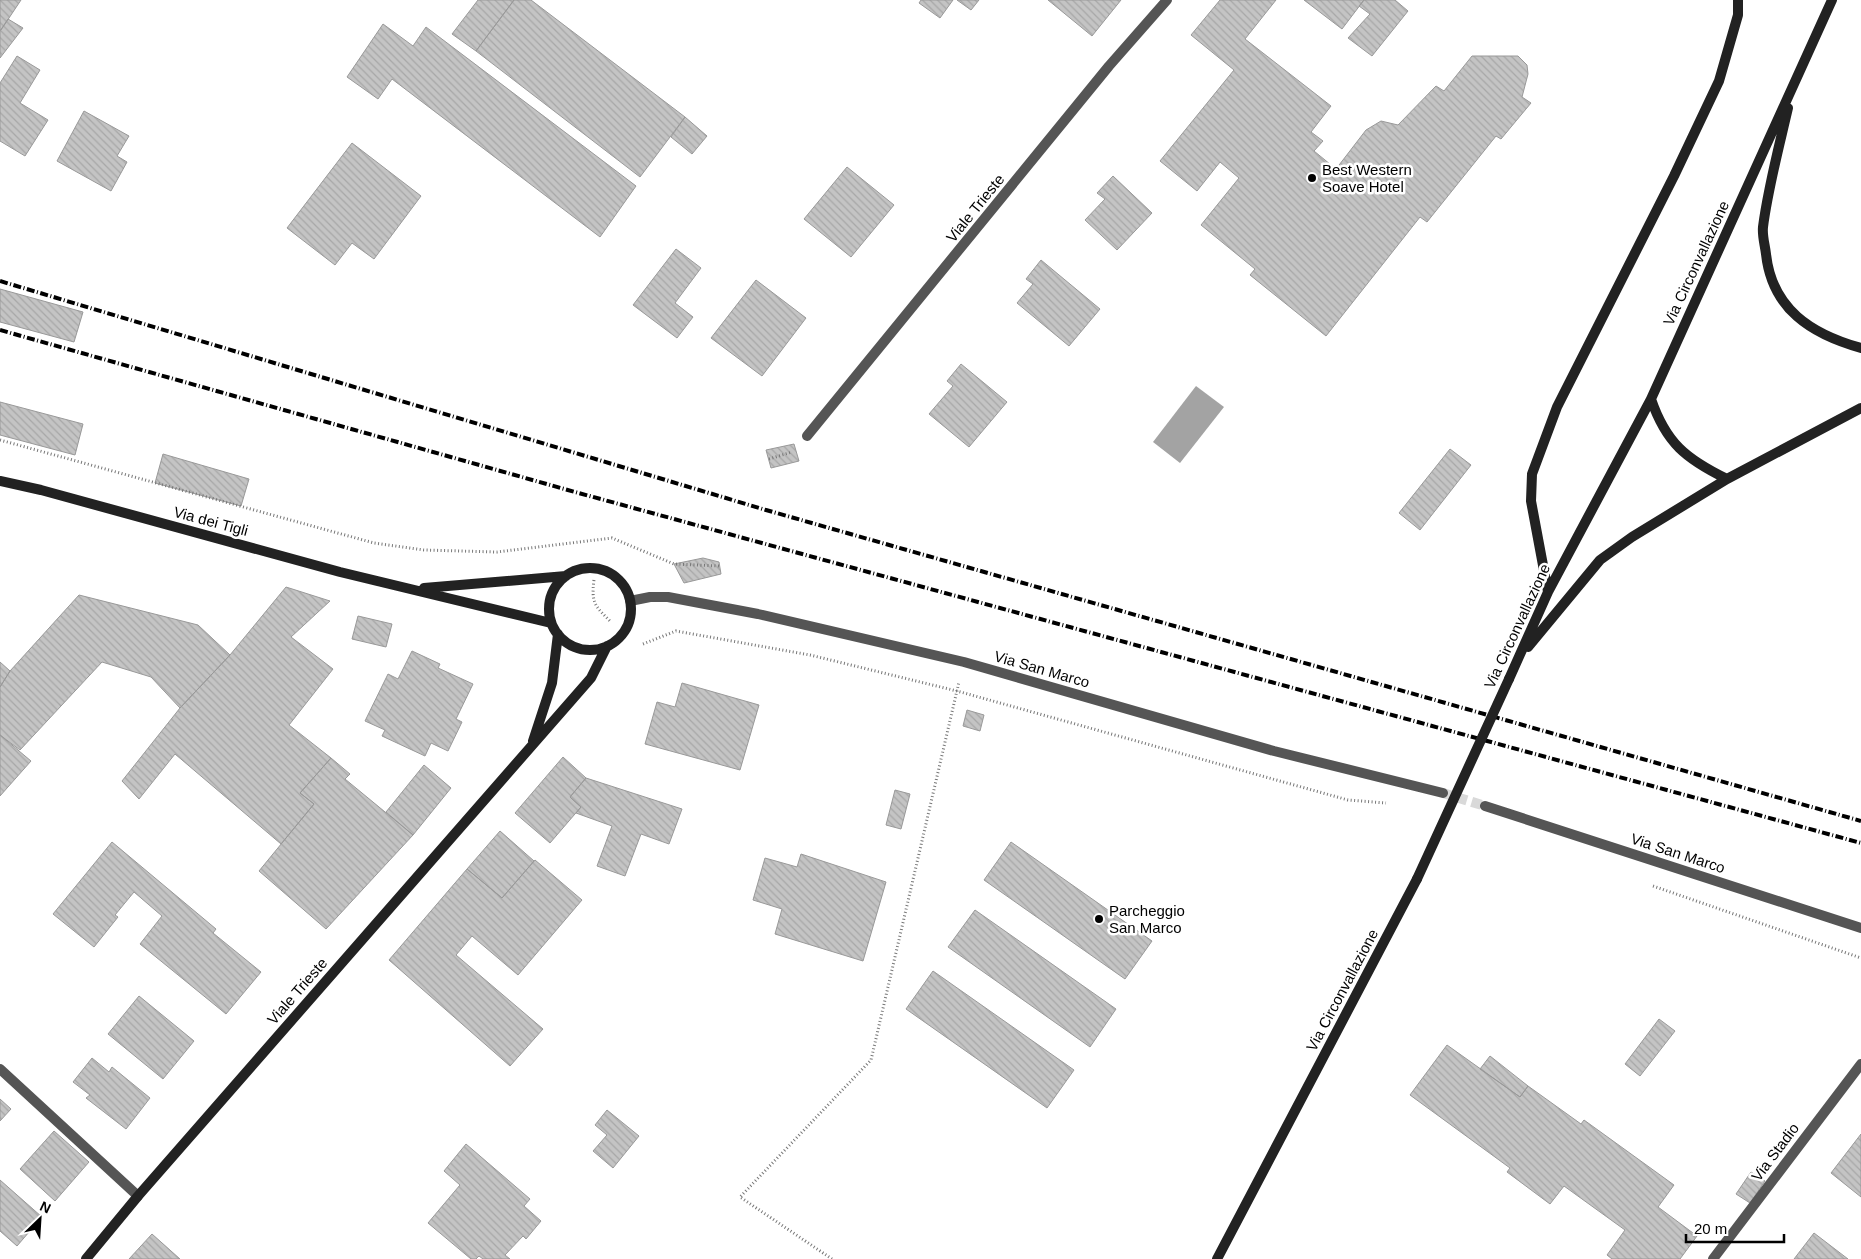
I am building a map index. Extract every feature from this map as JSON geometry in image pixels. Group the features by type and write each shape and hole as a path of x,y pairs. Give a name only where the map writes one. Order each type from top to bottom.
{"main road":[{"path":"1548,592 1531,501 1532,474 1557,406 1674,176 1718,81 1738,15 1738,0"},
{"name":"Via Circonvallazione","path":"1218,1259 1417,878 1548,592 1651,399 1832,0"},
{"path":"1792,88 1763,229 1767,268 1775,290 1800,320 1837,341 1861,348"},
{"path":"1651,399 1659,423 1670,439 1701,466 1727,479"},
{"path":"1518,660 1578,584 1600,560 1632,537 1727,479 1861,408"},
{"name":"Via dei Tigli","path":"0,481 41,490 340,572 551,623"},
{"name":"Via dei Tigli","path":"415,589 566,576 576,570 588,568 600,569 620,581 630,602"},
{"path":"566,576 556,585 551,597 549,610 551,623 558,634 568,643 580,649 594,650 607,646 623,632 629,618 630,602"},
{"name":"Viale Trieste","path":"532,744 552,683 558,634"},
{"name":"Viale Trieste","path":"86,1259 138,1196 591,678 607,646"}],"street":[{"name":"Viale Trieste","path":"808,436 1109,66 1167,0"},
{"name":"Via San Marco","path":"630,602 650,597 668,597 713,605 964,662 1274,751 1442,792"},
{"name":"Via San Marco","path":"1485,806 1861,928"},
{"name":"Via Stadio","path":"1712,1259 1861,1064"},
{"path":"0,1069 138,1196"}],"path":[{"path":"0,440 374,543 424,550 497,552 612,538 674,564 720,566"},
{"path":"769,459 796,451"},
{"path":"594,580 592,597 595,606 611,622"},
{"path":"643,644 676,631 810,655 957,691 1348,800 1393,804"},
{"path":"832,1259 740,1197 871,1060 964,662"},
{"path":"1647,884 1861,958"}],"shaded area":[{"path":"1196,386 1224,407 1180,463 1153,442"}],"building":[{"path":"0,0 21,0 1,30 0,30"},
{"path":"478,0 514,0 476,51 452,34"},
{"path":"514,0 531,0 685,117 640,177 476,51"},
{"path":"921,0 953,0 940,18 919,3"},
{"path":"957,0 979,0 971,10"},
{"path":"1048,0 1121,0 1092,36"},
{"path":"1220,0 1276,0 1245,39 1331,106 1311,132 1323,141 1314,151 1336,169 1366,130 1381,121 1398,125 1436,86 1444,91 1472,56 1518,56 1527,65 1528,74 1522,97 1531,103 1501,139 1496,136 1427,222 1420,217 1326,336 1250,275 1255,269 1201,225 1239,178 1220,162 1197,191 1160,161 1234,70 1191,35"},
{"path":"1304,0 1364,0 1342,29"},
{"path":"1364,0 1395,0 1408,11 1372,56 1348,38 1370,14 1359,6"},
{"path":"8,19 23,28 0,58 0,31"},
{"path":"383,24 413,46 426,27 636,186 600,237 392,79 378,99 347,77"},
{"path":"17,56 40,70 20,103 48,120 25,156 0,141 0,83"},
{"path":"84,111 129,136 117,156 127,162 111,191 57,161"},
{"path":"685,117 707,136 692,154 671,137"},
{"path":"352,143 421,196 374,259 352,243 335,265 287,228"},
{"path":"847,167 894,205 851,257 804,219"},
{"path":"1113,176 1152,213 1117,250 1085,220 1105,199 1097,193"},
{"path":"676,249 701,268 675,303 693,317 677,338 633,305"},
{"path":"1041,260 1100,309 1069,346 1017,303 1033,284 1026,279"},
{"path":"756,280 806,318 762,376 711,338"},
{"path":"0,289 83,312 74,342 0,322"},
{"path":"961,364 1007,402 969,447 929,414 953,386 947,381"},
{"path":"0,402 83,424 75,455 0,435"},
{"path":"794,444 799,461 771,468 766,450"},
{"path":"1450,449 1471,465 1420,530 1399,513"},
{"path":"163,454 249,479 241,506 155,483"},
{"path":"703,558 719,562 721,574 684,583 674,564"},
{"path":"286,587 330,601 291,637 333,669 289,725 331,758 300,793 314,804 281,844 175,754 139,799 122,781 180,708 230,655"},
{"path":"79,595 198,625 230,655 180,708 151,677 102,662 20,750 0,735 0,687 10,671"},
{"path":"358,616 392,624 386,647 352,639"},
{"path":"412,651 440,664 438,668 473,684 456,719 462,722 448,751 431,743 425,756 382,736 385,730 365,721 388,674 398,679"},
{"path":"0,662 10,671 0,687"},
{"path":"682,683 759,705 740,770 645,744 657,702 675,707"},
{"path":"967,710 984,715 980,731 963,726"},
{"path":"0,735 31,761 0,796"},
{"path":"563,757 586,778 570,797 581,807 550,843 515,813"},
{"path":"331,758 350,774 345,779 413,835 326,929 259,871 314,804 300,793"},
{"path":"424,765 451,788 413,835 386,812"},
{"path":"586,778 682,809 669,844 641,834 625,876 597,866 612,826 576,813 581,807 570,797"},
{"path":"895,790 910,794 901,829 886,825"},
{"path":"500,831 534,861 502,898 467,869"},
{"path":"112,842 216,929 213,933 261,972 226,1014 140,944 162,916 134,892 115,915 118,917 94,947 53,914"},
{"path":"1011,842 1152,941 1125,979 984,880"},
{"path":"801,854 886,882 863,961 775,934 782,909 753,900 765,858 797,867"},
{"path":"535,860 582,900 518,975 472,936 456,955 543,1029 510,1066 389,960 467,869 502,898"},
{"path":"975,910 1116,1009 1090,1047 948,947"},
{"path":"933,971 1074,1070 1047,1108 906,1009"},
{"path":"139,996 194,1041 163,1079 108,1034"},
{"path":"1659,1019 1675,1031 1640,1076 1625,1064"},
{"path":"1447,1045 1520,1097 1528,1086 1581,1124 1584,1120 1674,1185 1658,1207 1697,1236 1680,1259 1612,1259 1607,1255 1625,1230 1564,1186 1550,1204 1507,1172 1510,1168 1410,1095"},
{"path":"1490,1056 1528,1086 1520,1097 1480,1069"},
{"path":"92,1058 109,1072 112,1067 150,1098 126,1129 86,1098 90,1095 73,1082"},
{"path":"0,1099 11,1109 0,1121"},
{"path":"607,1110 639,1136 613,1168 593,1151 607,1135 595,1125"},
{"path":"54,1131 89,1162 55,1201 20,1169"},
{"path":"1861,1134 1861,1197 1831,1173"},
{"path":"466,1144 530,1199 524,1206 541,1221 526,1239 523,1236 505,1255 510,1259 483,1259 479,1256 476,1259 471,1259 428,1223 460,1185 444,1171"},
{"path":"1751,1172 1765,1181 1750,1203 1736,1194"},
{"path":"0,1180 42,1217 17,1246 0,1231"},
{"path":"1814,1233 1848,1259 1794,1259"},
{"path":"152,1234 180,1259 129,1259"}],"tunnel":[{"path":"1443,793 1485,806"}],"railway":[{"path":"0,281 766,510 1861,821"},
{"path":"0,330 575,492 1861,843"}],"place":[{"name":"Best Western Soave Hotel","path":"1312,178"},
{"name":"Parcheggio San Marco","path":"1099,919"}]}
